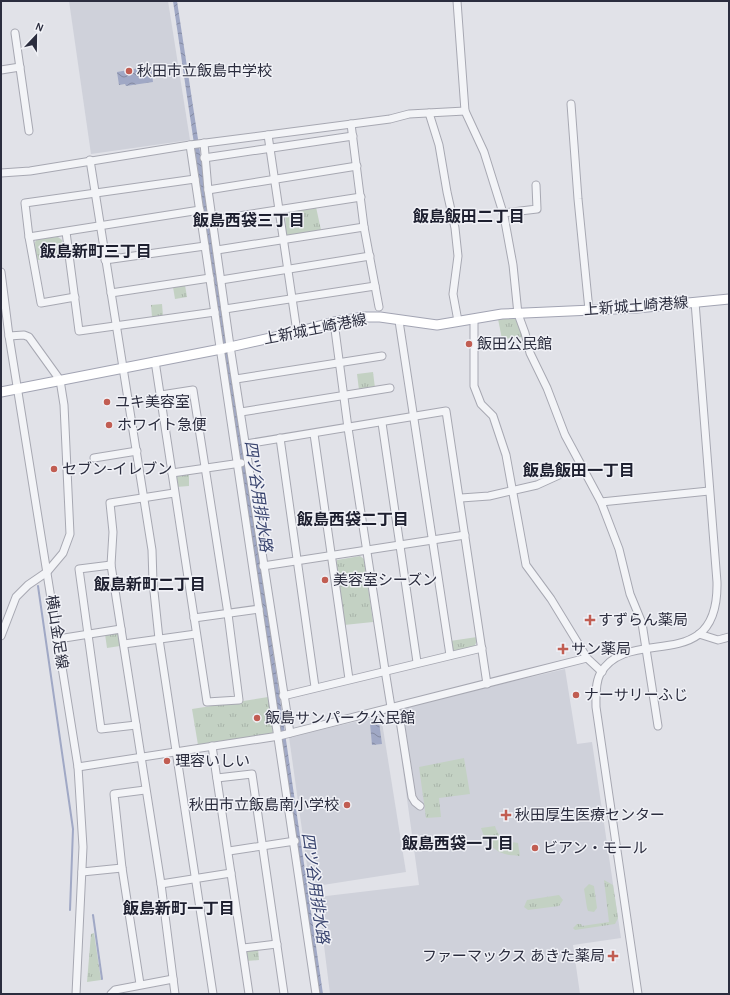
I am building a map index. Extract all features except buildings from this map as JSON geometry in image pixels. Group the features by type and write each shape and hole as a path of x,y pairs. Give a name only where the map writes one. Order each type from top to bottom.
{"main road":[{"name":"上新城土崎港線","path":"1,392 226,347 297,332 334,322 372,317 437,325 474,320 502,314 589,310 729,299"}],"street":[{"path":"457,1 465,112 484,152 503,213 513,265 518,314 526,333 530,353 547,388 565,435 601,502 619,549 630,594 642,623 658,726"},
{"path":"15,33 29,131"},
{"path":"1,70 20,67"},
{"path":"571,104 578,199 589,310"},
{"path":"1,173 30,171 90,160 197,144 390,119 409,114 418,115 429,113 465,112"},
{"path":"429,113 439,145 456,240 458,256 454,294 458,321"},
{"path":"351,124 364,226 379,307"},
{"path":"268,135 297,332"},
{"path":"204,158 353,136"},
{"path":"197,144 204,158 225,309 226,347 242,462 259,609 284,735"},
{"path":"197,144 195,179 215,312 236,379 246,444 242,462 263,566 283,696 284,735 295,841 316,994"},
{"path":"90,160 105,260 118,327 152,550 153,582 159,640 213,994"},
{"path":"208,190 357,166"},
{"path":"75,297 41,303 29,238 25,202 195,179"},
{"path":"503,213 537,209 536,185"},
{"path":"213,220 279,208 361,197"},
{"path":"29,238 100,225 200,210"},
{"path":"217,250 364,226"},
{"path":"66,232 79,331 118,327 215,312"},
{"path":"105,260 205,246"},
{"path":"221,280 370,256"},
{"name":"横山金足線","path":"1,272 9,336 19,388 78,766 83,833 76,994"},
{"path":"111,293 210,278"},
{"path":"225,309 375,286"},
{"path":"638,994 596,707 596,692 602,672 609,663 621,655 647,649 676,645 699,634 712,618 717,594 695,302"},
{"path":"399,320 450,655"},
{"path":"474,320 474,386 482,404 493,416 506,455 514,490 526,565 551,599 587,658 602,672"},
{"path":"334,322 343,394 384,670 391,707 399,714 412,797 414,802 420,806"},
{"path":"1,636 16,597 28,585 47,572 63,553 70,534 64,405 60,380 29,337 24,335 9,336"},
{"path":"236,379 382,356"},
{"path":"155,361 207,702 239,700 228,614 194,390 161,395"},
{"path":"241,412 343,394 390,388"},
{"path":"246,444 413,418 446,411 461,498 487,684"},
{"path":"382,423 418,662"},
{"path":"314,434 349,679"},
{"path":"280,438 315,687"},
{"path":"94,458 137,451"},
{"path":"172,473 242,462"},
{"path":"461,498 489,496 537,485 581,465"},
{"path":"601,502 709,491"},
{"path":"174,493 110,503 113,532 111,565 145,790 161,884 175,994"},
{"path":"263,566 465,535"},
{"path":"111,565 79,569 101,729 136,725"},
{"path":"194,618 259,609"},
{"path":"58,639 121,629"},
{"path":"124,644 196,634"},
{"path":"699,634 718,640 729,637"},
{"path":"283,696 384,670 482,648"},
{"path":"78,766 284,735 587,658"},
{"path":"212,746 229,851 249,994"},
{"path":"217,778 252,774 284,994"},
{"path":"140,984 122,868 114,794 145,790"},
{"path":"229,851 295,841"},
{"path":"82,872 122,868"},
{"path":"161,884 231,873"},
{"path":"242,948 277,944"},
{"path":"111,994 115,990 140,984 173,979"}],"shaded area":[{"name":"秋田市立飯島中学校","path":"69,1 168,1 190,140 91,154"},
{"name":"秋田厚生医療センター","path":"565,669 577,744 592,742 621,938 573,945 580,994 330,994 318,897 419,885 396,720 391,710"},
{"name":"秋田市立飯島南小学校","path":"381,716 406,872 310,887 289,737"}],"green space":[{"path":"316,207 321,230 289,236 286,235 285,212"},
{"path":"58,237 62,240 64,257 36,260 35,242 37,239"},
{"path":"185,285 187,297 175,299 173,287"},
{"path":"162,304 163,316 152,317 151,305"},
{"path":"517,318 524,337 502,339 498,319"},
{"path":"373,372 375,388 359,390 357,374"},
{"path":"189,472 189,486 176,487 175,476"},
{"path":"360,556 364,559 373,622 344,625 336,564 337,560"},
{"path":"116,632 119,634 120,646 107,648 105,634"},
{"path":"477,637 474,647 455,651 451,649 450,641"},
{"path":"268,697 274,728 272,734 198,745 192,709"},
{"path":"464,758 470,794 439,798 441,817 426,818 419,767"},
{"path":"495,826 500,836 518,843 520,856 513,856 500,852 491,846 481,828"},
{"path":"604,880 613,885 618,918 615,924 575,930 573,928 577,924 581,924 582,926 609,922"},
{"path":"589,884 594,886 597,908 594,912 588,911 587,908 584,889"},
{"path":"559,895 563,900 559,906 528,910 524,907 527,900"},
{"path":"94,933 101,980 87,982 91,934"},
{"path":"258,948 259,960 246,961 245,952 247,949"}],"water":[{"name":"四ツ谷用排水路","path":"173,1 177,1 210,218 323,994 319,994"},
{"path":"151,66 153,82 126,86 125,84 119,85 117,72"},
{"path":"379,722 382,744 372,745 370,724"}],"waterway":[{"path":"38,586 73,829 70,910"},
{"path":"93,915 102,979"}],"place":[{"name":"秋田市立飯島中学校","path":"129,71"},
{"name":"飯田公民館","path":"469,344"},
{"name":"ユキ美容室","path":"107,402"},
{"name":"ホワイト急便","path":"109,425"},
{"name":"セブン-イレブン","path":"54,469"},
{"name":"美容室シーズン","path":"325,580"},
{"name":"すずらん薬局","path":"590,620"},
{"name":"サン薬局","path":"563,649"},
{"name":"ナーサリーふじ","path":"576,695"},
{"name":"飯島サンパーク公民館","path":"257,718"},
{"name":"理容いしい","path":"167,761"},
{"name":"秋田市立飯島南小学校","path":"347,805"},
{"name":"秋田厚生医療センター","path":"506,815"},
{"name":"ビアン・モール","path":"535,848"},
{"name":"ファーマックス あきた薬局","path":"613,956"}],"district":[{"name":"飯島飯田二丁目","path":"469,216"},
{"name":"飯島西袋三丁目","path":"249,220"},
{"name":"飯島新町三丁目","path":"96,251"},
{"name":"飯島飯田一丁目","path":"579,470"},
{"name":"飯島西袋二丁目","path":"353,519"},
{"name":"飯島新町二丁目","path":"150,584"},
{"name":"飯島西袋一丁目","path":"458,843"},
{"name":"飯島新町一丁目","path":"179,908"}]}
